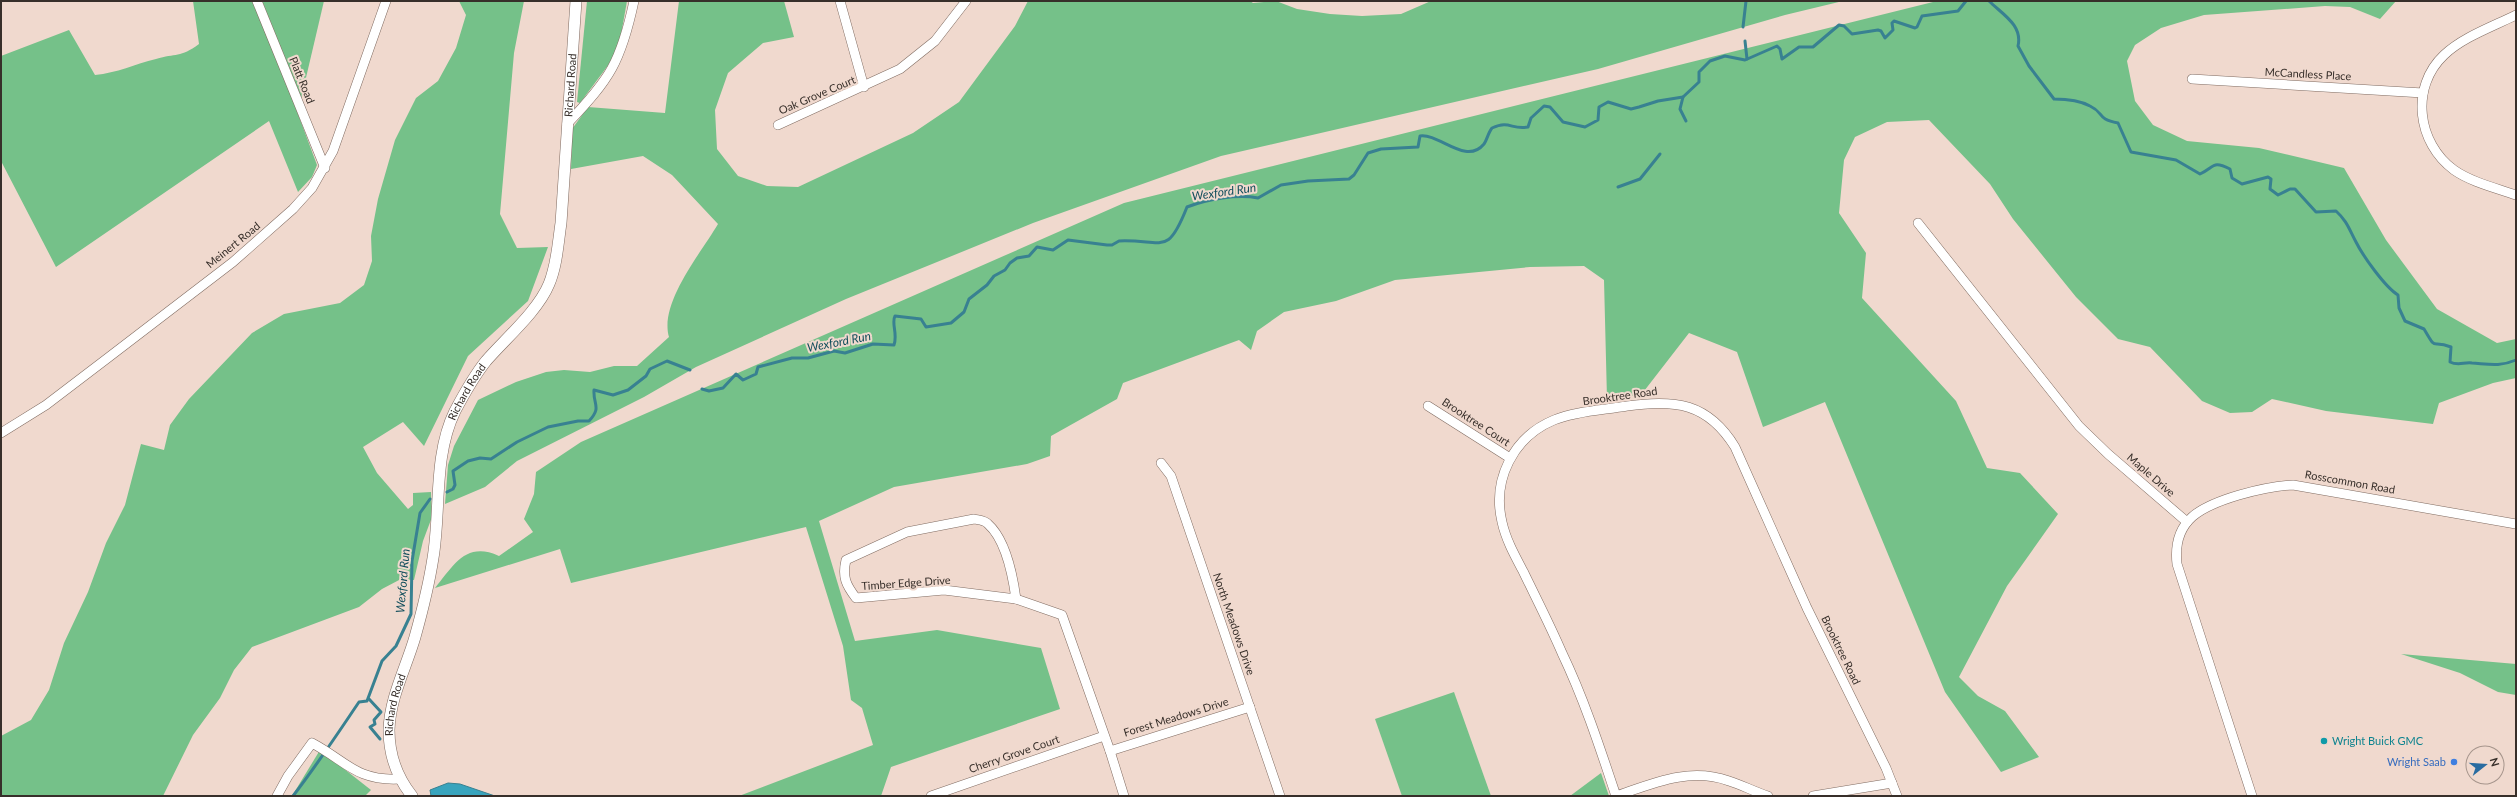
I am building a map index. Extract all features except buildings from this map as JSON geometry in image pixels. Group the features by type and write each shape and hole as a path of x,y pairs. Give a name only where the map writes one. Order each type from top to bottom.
{"street":[{"name":"Platt Road","path":"257,1 325,168"},
{"name":"Meinert Road","path":"1,434 52,400 266,235 293,209 325,168 333,151 386,1"},
{"name":"Richard Road","path":"412,796 399,779 392,756 390,730 396,691 415,638 433,558 440,473 446,439 454,413 469,386 486,362 534,307 549,285 557,254 561,223 576,1"},
{"path":"567,124 608,78 621,54 634,1"},
{"name":"Oak Grove Court","path":"840,1 864,87"},
{"name":"Oak Grove Court","path":"778,124 864,87 900,69 918,57 935,41 966,1"},
{"path":"2516,15 2459,44 2444,54 2431,69 2423,92 2422,110 2425,131 2440,157 2463,176 2516,195"},
{"name":"McCandless Place","path":"2192,79 2423,92"},
{"name":"Maple Drive","path":"1918,223 2079,426 2108,454 2187,522"},
{"name":"Brooktree Road","path":"1616,796 1578,687 1502,524 1500,510 1501,486 1510,458 1522,442 1537,429 1555,420 1577,414 1649,403 1670,402 1688,406 1716,422 1730,438 1740,456 1807,608 1897,796"},
{"name":"Brooktree Court","path":"1428,406 1510,458"},
{"name":"North Meadows Drive","path":"1161,463 1171,476 1280,796"},
{"name":"Rosscommon Road","path":"2187,522 2202,509 2216,502 2264,488 2293,485 2516,524"},
{"name":"Timber Edge Drive","path":"1016,600 1005,554 997,533 987,522 974,519 907,532 884,540 846,560 843,573 847,586 856,598 944,590 1016,600 1062,615 1104,736"},
{"path":"2187,522 2179,537 2177,564 2252,796"},
{"name":"Forest Meadows Drive","path":"1110,750 1250,707"},
{"path":"1104,736 1110,750 1124,796"},
{"name":"Cherry Grove Court","path":"931,796 1104,736"},
{"path":"277,796 288,776 312,742 368,777 381,780 399,779"},
{"path":"1616,796 1666,779 1693,774 1729,781 1768,796"},
{"path":"1813,796 1892,783"}],"green space":[{"path":"193,1 254,1 257,4 317,165 312,177 298,192 269,121 56,267 1,161 1,56 69,30 95,75 182,53 199,44"},
{"path":"262,1 324,1 301,99"},
{"path":"459,1 524,1 514,53 500,214 517,248 548,247 528,301 468,356 424,446 403,422 363,447 377,473 408,509 413,505 413,493 431,492 432,517 423,541 414,580 401,579 382,589 359,607 252,647 234,670 220,698 193,735 163,796 1,796 1,736 31,720 49,690 64,643 88,592 106,543 125,505 141,444 164,450 170,425 189,399 252,333 284,314 340,303 364,285 372,261 371,236 378,199 395,140 416,98 438,81 456,48 466,15"},
{"path":"587,1 627,1 618,52 580,103 577,102"},
{"path":"679,1 784,1 794,37 763,43 728,73 715,110 717,149 738,176 767,186 798,187 913,133 959,102 1015,26 1028,1 1250,1 1253,3 1276,1 1297,9 1330,14 1362,16 1401,14 1431,1 1843,1 1785,15 1598,69 1221,156 1033,223 846,299 696,367 644,397 517,461 485,487 445,504 448,465 454,446 478,400 516,382 546,372 564,370 590,372 614,366 637,366 669,337 668,324 670,309 676,294 692,264 718,224 672,175 643,156 571,169 572,129 588,107 665,113"},
{"path":"1937,1 2396,1 2380,19 2350,7 2325,6 2204,15 2161,28 2135,45 2127,61 2135,101 2153,125 2187,141 2259,148 2344,168 2386,240 2437,309 2497,343 2516,339 2516,378 2493,383 2439,403 2433,424 2326,411 2272,399 2252,412 2230,413 2202,401 2150,347 2118,339 2076,297 2013,219 1990,184 1929,120 1887,122 1855,137 1844,160 1839,213 1866,253 1862,298 1956,401 1987,468 2020,473 2058,514 2007,586 1959,677 1978,696 2005,711 2039,757 2001,772 1945,692 1825,402 1763,427 1737,352 1689,333 1641,395 1607,399 1604,280 1584,266 1530,267 1395,280 1336,301 1284,312 1257,331 1251,350 1239,340 1123,383 1117,399 1051,436 1050,456 1027,464 894,487 819,521 855,641 937,630 1041,648 1060,709 891,767 881,796 739,796 873,745 862,708 851,700 843,646 806,527 571,583 560,549 435,588 448,571 469,553 478,551 488,552 499,556 533,532 524,519 534,494 536,472 581,442 1124,203"},
{"path":"2401,654 2516,664 2516,695 2498,692 2460,673"},
{"path":"1454,692 1491,796 1402,796 1375,719"},
{"path":"320,750 371,790 365,796 292,796"},
{"path":"1601,773 1609,796 1570,796"}],"water":[{"path":"448,783 460,784 495,796 431,796 430,790"}],"waterway":[{"path":"1743,27 1746,1"},
{"name":"Wexford Run","path":"702,389 709,391 723,388 736,374 743,380 756,374 758,367 792,358 808,358 834,351 845,353 873,344 894,345 895,316 921,319 926,327 951,323 964,312 969,299 987,285 994,276 1005,270 1010,263 1017,258 1029,256 1037,247 1053,250 1068,240 1107,245 1112,245 1119,241 1162,242 1168,240 1174,234 1187,207 1222,198 1258,198 1281,185 1308,181 1349,179 1354,175 1368,153 1381,149 1418,147 1420,136 1427,136 1452,147 1469,152 1477,150 1484,144 1492,128 1503,125 1522,128 1528,127 1531,118 1544,106 1550,107 1563,122 1585,127 1598,120 1599,107 1608,102 1631,109 1658,101 1683,97 1699,82 1699,72 1710,61 1725,56 1745,60 1777,46 1780,49 1782,59 1799,47 1813,47 1839,25 1844,26 1852,34 1878,30 1881,31 1885,38 1893,30 1892,23 1894,21 1915,28 1917,27 1922,16 1958,11 1966,1"},
{"path":"1989,1 2005,15 2014,26 2019,39 2018,46 2029,66 2054,99 2081,102 2098,111 2106,120 2118,123 2131,152 2176,160 2200,174 2214,166 2224,166 2230,169 2232,178 2242,184 2268,177 2271,179 2270,189 2278,195 2290,189 2295,189 2316,212 2336,211 2345,222 2369,263 2387,285 2398,295 2399,308 2405,321 2424,329 2433,343 2451,347 2450,362 2456,364 2505,364 2516,360"},
{"path":"1745,41 1747,59"},
{"path":"1683,97 1680,109 1686,121"},
{"path":"1618,187 1640,179 1660,154"},
{"name":"Wexford Run","path":"447,492 453,489 455,485 453,471 468,461 480,458 491,459 517,442 548,427 578,421 589,421 596,409 594,390 613,395 628,390 646,376 650,369 667,361 690,370"},
{"name":"Wexford Run","path":"293,796 359,702 367,701 382,661 396,646 411,614 412,561 420,513 430,499"},
{"path":"369,699 381,712 374,720 375,724 370,727 380,739"}],"place":[{"name":"Wright Buick GMC","path":"2324,741"},
{"name":"Wright Saab","path":"2454,762"}]}
